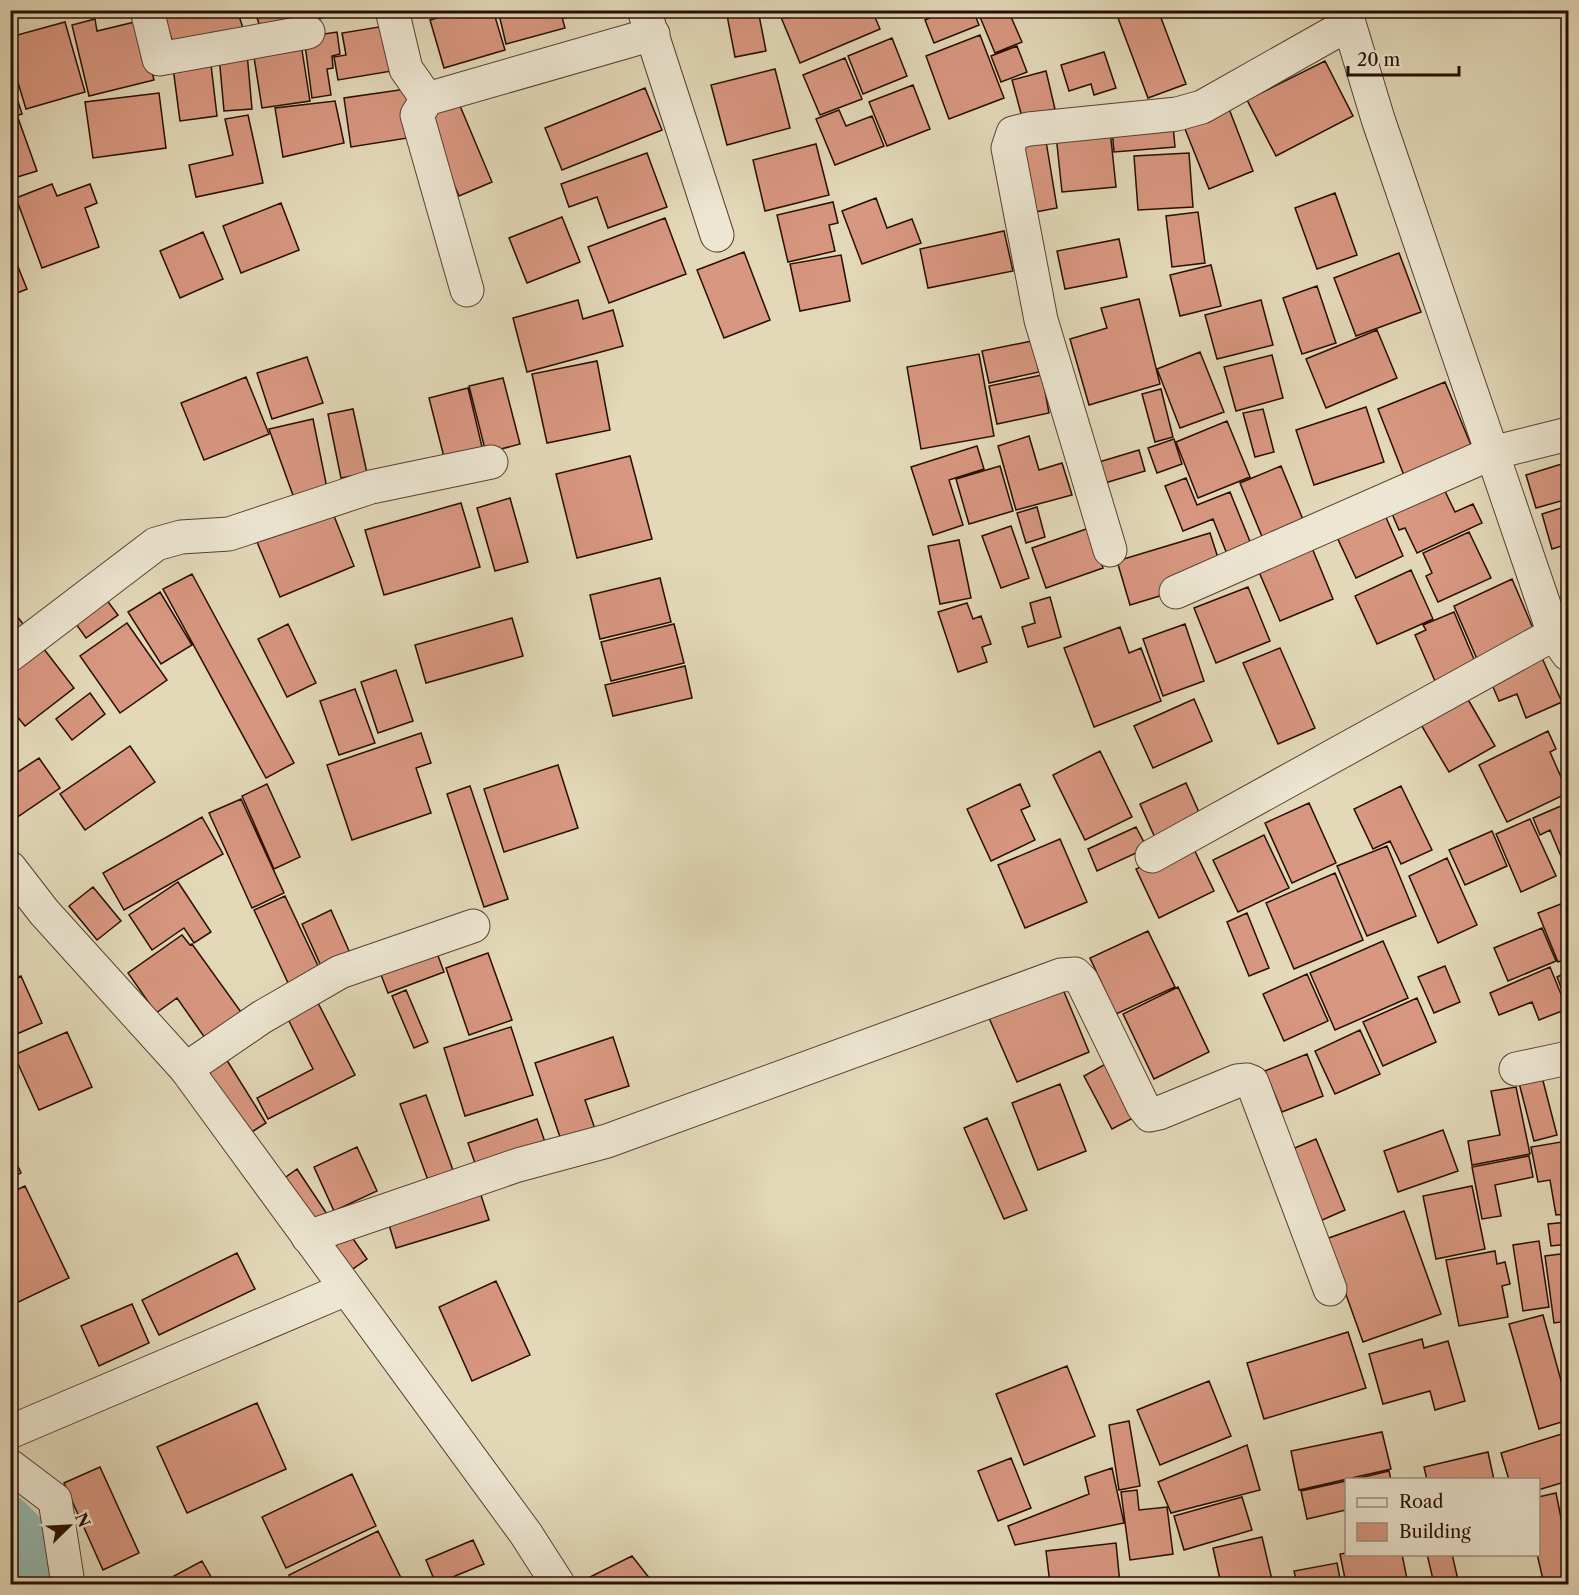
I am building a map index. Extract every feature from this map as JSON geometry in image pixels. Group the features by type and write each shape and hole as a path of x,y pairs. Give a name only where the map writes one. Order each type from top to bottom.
{"street":[{"path":"147,10 159,59 308,32"},
{"path":"392,10 406,69 427,99"},
{"path":"1110,550 1041,320 1008,148 1013,134 1029,129 1177,114 1202,107 1347,17 1378,119 1492,453 1561,644 1152,856"},
{"path":"467,290 417,116 427,99 649,22 717,235"},
{"path":"1176,592 1492,453 1569,434"},
{"path":"10,655 156,544 181,537 229,534 371,487 491,462"},
{"path":"10,868 44,912 186,1070 525,1534 558,1584"},
{"path":"186,1070 262,1017 340,972 473,926"},
{"path":"308,1237 519,1165 607,1141 1061,975 1075,974 1082,981 1143,1106 1150,1115 1237,1081 1252,1082 1330,1289"},
{"path":"1516,1069 1569,1058"},
{"path":"10,1432 346,1289"},
{"path":"10,1466 55,1500 68,1584"}],"building":[{"path":"162,10 237,10 243,28 175,49"},
{"path":"255,10 331,10 332,15 262,35"},
{"path":"463,10 493,10 505,50 444,68 430,20"},
{"path":"498,10 560,10 565,28 506,44"},
{"path":"562,10 591,10 564,18"},
{"path":"726,10 758,10 766,51 735,57"},
{"path":"778,10 872,10 880,29 800,63"},
{"path":"948,10 973,10 979,25 934,43 925,20"},
{"path":"996,10 1008,10 1022,42 995,53 980,17"},
{"path":"1115,10 1158,10 1186,84 1148,98"},
{"path":"95,19 97,31 139,21 154,80 89,96 72,25"},
{"path":"65,22 85,92 26,109 10,56 10,37"},
{"path":"391,25 398,70 338,80 334,57 346,55 342,33"},
{"path":"337,32 340,54 332,56 333,68 327,69 331,95 312,98 304,37"},
{"path":"980,35 1004,98 949,119 926,56"},
{"path":"892,38 907,76 863,94 848,56"},
{"path":"301,44 310,101 262,108 253,51"},
{"path":"1017,46 1027,72 1001,82 991,56"},
{"path":"1104,52 1116,88 1094,95 1091,84 1069,91 1061,65"},
{"path":"247,53 252,109 224,111 219,56"},
{"path":"210,56 217,116 180,121 172,60"},
{"path":"845,58 862,99 820,115 803,75"},
{"path":"1325,61 1353,116 1276,156 1247,100"},
{"path":"775,69 790,128 727,145 711,85"},
{"path":"1046,71 1055,109 1022,117 1012,80"},
{"path":"913,85 930,129 887,146 869,102"},
{"path":"645,88 662,130 562,170 545,128"},
{"path":"406,89 414,137 351,147 344,98"},
{"path":"159,93 166,148 93,158 85,102"},
{"path":"16,95 22,114 10,118 10,97"},
{"path":"335,101 344,143 283,157 275,108"},
{"path":"458,101 492,182 459,196 424,114"},
{"path":"1226,101 1253,171 1209,189 1181,119"},
{"path":"839,110 846,126 872,116 884,146 835,165 816,119"},
{"path":"248,115 263,183 196,197 189,165 233,155 225,119"},
{"path":"18,118 37,171 11,179 10,120"},
{"path":"1173,125 1175,147 1114,152 1112,129"},
{"path":"1110,130 1116,187 1062,192 1056,135"},
{"path":"1045,135 1057,208 1030,213 1018,139"},
{"path":"816,144 829,195 765,211 753,160"},
{"path":"647,153 667,207 608,228 597,197 569,207 561,184"},
{"path":"1189,153 1193,207 1138,210 1134,156"},
{"path":"52,184 57,196 90,184 97,203 85,208 99,247 42,268 16,198"},
{"path":"1335,193 1357,255 1317,269 1295,208"},
{"path":"876,198 887,228 912,219 921,243 862,264 842,211"},
{"path":"833,202 838,223 829,225 835,251 788,262 777,215"},
{"path":"281,203 299,250 241,273 223,226"},
{"path":"1198,212 1205,263 1172,267 1166,216"},
{"path":"562,217 580,262 527,283 509,238"},
{"path":"665,218 686,274 609,303 588,247"},
{"path":"1004,231 1013,271 928,288 920,249"},
{"path":"203,232 223,279 180,298 160,251"},
{"path":"1119,239 1127,277 1065,289 1057,251"},
{"path":"10,247 27,289 10,296"},
{"path":"744,252 770,320 724,338 697,270"},
{"path":"1399,253 1421,312 1356,336 1334,278"},
{"path":"841,255 850,301 800,311 790,264"},
{"path":"1211,265 1221,306 1180,316 1170,275"},
{"path":"1317,286 1336,343 1302,354 1283,298"},
{"path":"1139,299 1160,384 1089,405 1070,339 1107,328 1101,308"},
{"path":"578,300 583,319 613,310 623,346 527,372 513,318"},
{"path":"1261,300 1273,345 1217,359 1205,315"},
{"path":"1377,330 1397,378 1326,408 1306,359"},
{"path":"1032,341 1039,372 989,383 982,351"},
{"path":"1200,352 1224,412 1180,428 1157,369"},
{"path":"979,354 994,436 921,449 907,367"},
{"path":"1272,355 1283,398 1236,411 1224,367"},
{"path":"307,357 323,403 272,419 257,373"},
{"path":"597,361 610,430 547,443 532,374"},
{"path":"1042,375 1049,413 997,424 989,386"},
{"path":"246,377 269,434 204,460 181,403"},
{"path":"503,378 520,444 486,453 469,386"},
{"path":"1445,382 1473,450 1405,478 1378,409"},
{"path":"468,388 483,451 445,461 429,398"},
{"path":"1161,389 1173,437 1155,442 1142,394"},
{"path":"1366,407 1384,462 1314,485 1296,430"},
{"path":"353,409 367,473 341,478 328,414"},
{"path":"1263,409 1274,452 1255,457 1243,413"},
{"path":"313,419 327,488 294,498 269,429"},
{"path":"1227,421 1250,477 1198,498 1176,442"},
{"path":"1029,436 1039,470 1062,463 1072,495 1016,510 998,446"},
{"path":"1174,439 1182,464 1157,473 1148,448"},
{"path":"977,446 984,469 949,480 963,525 933,535 911,467"},
{"path":"1139,450 1145,471 1105,483 1099,462"},
{"path":"630,456 652,539 577,558 556,474"},
{"path":"1568,462 1568,499 1536,508 1526,475"},
{"path":"1000,466 1013,511 969,524 956,479"},
{"path":"1281,466 1304,522 1263,539 1240,483"},
{"path":"1186,478 1197,505 1230,492 1251,544 1227,554 1213,519 1183,531 1165,486"},
{"path":"1442,485 1455,512 1473,504 1482,523 1417,553 1405,528 1399,530 1390,509"},
{"path":"510,498 528,562 495,571 477,508"},
{"path":"461,503 480,567 384,595 365,530"},
{"path":"1568,506 1568,544 1552,549 1542,514"},
{"path":"1037,507 1045,537 1026,543 1017,513"},
{"path":"332,511 354,566 280,597 257,542"},
{"path":"1384,513 1403,556 1356,578 1336,535"},
{"path":"1011,526 1029,578 1001,588 982,536"},
{"path":"1089,528 1103,568 1046,588 1032,548"},
{"path":"1469,532 1491,578 1438,602 1426,576 1432,573 1423,553"},
{"path":"1210,533 1220,564 1176,591 1130,605 1117,561"},
{"path":"959,540 971,598 940,604 928,546"},
{"path":"1310,543 1333,599 1280,621 1256,565"},
{"path":"1411,570 1433,619 1377,644 1355,596"},
{"path":"192,574 294,763 266,778 163,589"},
{"path":"660,578 671,622 600,639 590,595"},
{"path":"1512,579 1538,640 1480,666 1454,606"},
{"path":"1248,587 1270,641 1216,663 1194,608"},
{"path":"100,591 118,615 86,638 69,614"},
{"path":"160,592 192,645 161,664 128,612"},
{"path":"1050,597 1061,637 1028,647 1022,627 1035,623 1030,603"},
{"path":"967,603 973,619 981,616 991,644 982,647 987,662 958,672 938,612"},
{"path":"10,607 27,629 10,642"},
{"path":"1454,612 1476,664 1435,681 1415,635 1426,630 1423,625"},
{"path":"512,618 523,656 426,683 415,645"},
{"path":"127,623 167,680 120,713 80,656"},
{"path":"288,624 316,683 287,697 258,639"},
{"path":"674,624 684,663 611,681 601,642"},
{"path":"1185,624 1204,681 1163,696 1143,639"},
{"path":"1120,627 1129,653 1141,648 1161,701 1094,727 1064,648"},
{"path":"37,640 74,688 25,726 10,708 10,660"},
{"path":"1280,648 1315,728 1278,744 1243,663"},
{"path":"1542,658 1562,702 1526,718 1517,694 1499,701 1490,680"},
{"path":"685,666 692,698 613,716 605,685"},
{"path":"396,670 413,721 378,733 361,682"},
{"path":"355,689 375,743 339,755 320,701"},
{"path":"90,693 105,714 72,740 56,719"},
{"path":"1466,696 1495,746 1449,772 1420,723"},
{"path":"1194,699 1212,741 1153,768 1134,726"},
{"path":"1548,731 1556,749 1550,752 1568,793 1507,822 1479,765"},
{"path":"421,733 431,763 416,768 431,813 352,840 327,765"},
{"path":"130,746 155,782 85,830 60,794"},
{"path":"1100,751 1132,817 1085,840 1053,775"},
{"path":"39,758 60,788 13,820 10,817 10,777"},
{"path":"558,765 578,828 504,852 484,789"},
{"path":"1186,783 1202,819 1156,840 1140,804"},
{"path":"267,784 300,857 274,869 242,796"},
{"path":"1020,784 1030,806 1021,810 1035,840 991,861 967,809"},
{"path":"470,786 508,899 484,907 447,794"},
{"path":"1401,786 1432,850 1401,864 1390,841 1373,849 1354,809"},
{"path":"241,799 284,893 252,908 209,813"},
{"path":"1309,803 1336,863 1292,883 1265,823"},
{"path":"1568,803 1568,873 1550,830 1540,835 1533,818"},
{"path":"202,817 223,854 124,910 103,873"},
{"path":"1530,819 1556,876 1521,892 1496,834"},
{"path":"1136,827 1147,848 1097,871 1088,849"},
{"path":"1492,831 1507,866 1465,885 1449,850"},
{"path":"1264,835 1289,888 1238,912 1213,860"},
{"path":"1060,839 1087,902 1025,928 998,865"},
{"path":"1191,843 1214,891 1159,918 1136,869"},
{"path":"1387,846 1416,916 1367,936 1337,866"},
{"path":"1447,858 1477,925 1438,943 1409,876"},
{"path":"1335,873 1363,940 1294,969 1266,903"},
{"path":"178,882 211,932 194,943 184,928 152,950 129,915"},
{"path":"93,887 121,921 97,940 69,906"},
{"path":"285,896 320,970 289,985 254,910"},
{"path":"1568,901 1568,958 1558,962 1538,913"},
{"path":"331,910 350,953 321,966 302,924"},
{"path":"1247,913 1269,968 1249,976 1227,922"},
{"path":"1542,928 1556,961 1508,981 1494,948"},
{"path":"1148,931 1175,987 1116,1014 1090,958"},
{"path":"182,935 190,945 192,944 241,1012 205,1038 177,998 156,1013 128,973"},
{"path":"1383,941 1408,998 1335,1030 1310,973"},
{"path":"434,945 444,972 388,993 378,967"},
{"path":"488,953 512,1020 469,1035 446,968"},
{"path":"1445,966 1460,1002 1434,1013 1418,977"},
{"path":"1550,967 1567,1009 1539,1020 1532,1002 1499,1015 1490,993"},
{"path":"1568,972 1568,1006 1557,977"},
{"path":"1307,974 1328,1021 1284,1041 1263,994"},
{"path":"21,976 42,1023 10,1037 10,981"},
{"path":"1062,987 1089,1052 1017,1082 989,1018"},
{"path":"1178,987 1209,1052 1154,1079 1123,1014"},
{"path":"406,990 428,1042 414,1048 392,996"},
{"path":"1417,998 1436,1042 1383,1066 1363,1022"},
{"path":"317,1001 355,1075 268,1119 257,1098 313,1069 287,1017"},
{"path":"511,1027 533,1095 465,1116 444,1048"},
{"path":"1360,1030 1380,1074 1335,1094 1315,1051"},
{"path":"67,1032 92,1087 39,1110 14,1055"},
{"path":"613,1037 629,1086 585,1100 595,1129 561,1140 535,1063"},
{"path":"223,1054 266,1123 242,1138 199,1069"},
{"path":"1307,1054 1323,1096 1282,1112 1265,1071"},
{"path":"1111,1061 1139,1115 1112,1129 1084,1076"},
{"path":"1542,1077 1557,1135 1534,1141 1519,1083"},
{"path":"1060,1084 1086,1151 1038,1170 1012,1103"},
{"path":"1516,1087 1530,1154 1472,1165 1468,1141 1500,1135 1491,1091"},
{"path":"426,1095 454,1173 429,1183 400,1104"},
{"path":"987,1118 1027,1210 1004,1219 964,1128"},
{"path":"537,1119 545,1142 476,1166 468,1143"},
{"path":"1443,1130 1458,1171 1398,1192 1384,1151"},
{"path":"1316,1139 1345,1210 1320,1221 1290,1150"},
{"path":"1567,1141 1568,1214 1556,1215 1550,1180 1538,1182 1531,1147"},
{"path":"357,1147 377,1191 334,1211 314,1167"},
{"path":"10,1149 21,1173 10,1178"},
{"path":"1529,1156 1533,1177 1495,1185 1501,1216 1482,1219 1472,1167"},
{"path":"297,1169 327,1214 310,1226 279,1182"},
{"path":"25,1186 69,1278 10,1306 10,1193"},
{"path":"478,1186 489,1220 396,1248 386,1215"},
{"path":"1472,1186 1485,1249 1436,1259 1423,1196"},
{"path":"1404,1211 1441,1314 1363,1342 1326,1239"},
{"path":"1568,1222 1568,1244 1551,1246 1548,1224"},
{"path":"347,1230 367,1259 347,1273 327,1244"},
{"path":"1539,1241 1549,1307 1523,1311 1513,1245"},
{"path":"1495,1251 1497,1264 1505,1262 1510,1284 1502,1286 1508,1317 1459,1326 1446,1260"},
{"path":"237,1253 255,1289 159,1335 142,1300"},
{"path":"1568,1253 1568,1321 1554,1323 1545,1256"},
{"path":"496,1281 530,1355 472,1381 439,1307"},
{"path":"132,1304 149,1343 99,1366 81,1326"},
{"path":"1543,1315 1568,1406 1568,1420 1539,1429 1509,1324"},
{"path":"1348,1332 1366,1388 1264,1419 1247,1363"},
{"path":"1422,1339 1424,1348 1448,1341 1465,1401 1435,1410 1430,1391 1383,1404 1369,1354"},
{"path":"1067,1366 1095,1436 1024,1465 996,1394"},
{"path":"1209,1381 1231,1436 1160,1465 1137,1410"},
{"path":"257,1403 286,1469 187,1513 157,1447"},
{"path":"1129,1421 1140,1486 1119,1490 1109,1425"},
{"path":"1382,1432 1391,1469 1299,1490 1291,1451"},
{"path":"1568,1432 1568,1481 1540,1489 1540,1478 1508,1478 1501,1453"},
{"path":"1247,1445 1260,1490 1171,1513 1158,1482"},
{"path":"1488,1452 1494,1478 1427,1478 1424,1467"},
{"path":"1011,1458 1031,1508 998,1521 978,1471"},
{"path":"100,1467 139,1553 103,1570 64,1483"},
{"path":"1112,1468 1124,1523 1015,1545 1008,1526 1089,1494 1085,1477"},
{"path":"1389,1471 1391,1478 1359,1478"},
{"path":"352,1474 376,1526 286,1568 262,1517"},
{"path":"1345,1481 1345,1510 1307,1519 1301,1491"},
{"path":"1137,1490 1139,1510 1167,1507 1173,1554 1130,1560 1121,1492"},
{"path":"1556,1493 1568,1553 1568,1581 1544,1584 1537,1556 1540,1556 1540,1497"},
{"path":"1242,1497 1252,1530 1184,1550 1174,1516"},
{"path":"378,1531 404,1584 294,1584 289,1575"},
{"path":"1262,1537 1273,1584 1221,1584 1213,1548"},
{"path":"473,1540 484,1564 436,1584 426,1560"},
{"path":"1116,1543 1120,1584 1050,1584 1046,1551"},
{"path":"1345,1553 1345,1556 1402,1556 1408,1584 1346,1584 1340,1554"},
{"path":"632,1556 654,1584 587,1584 584,1580"},
{"path":"1427,1556 1452,1556 1459,1584 1434,1584"},
{"path":"202,1561 215,1584 179,1584 174,1576"},
{"path":"1337,1563 1341,1584 1297,1584 1294,1571"}],"waterway":[{"path":"10,1515 29,1534 37,1584"}]}
